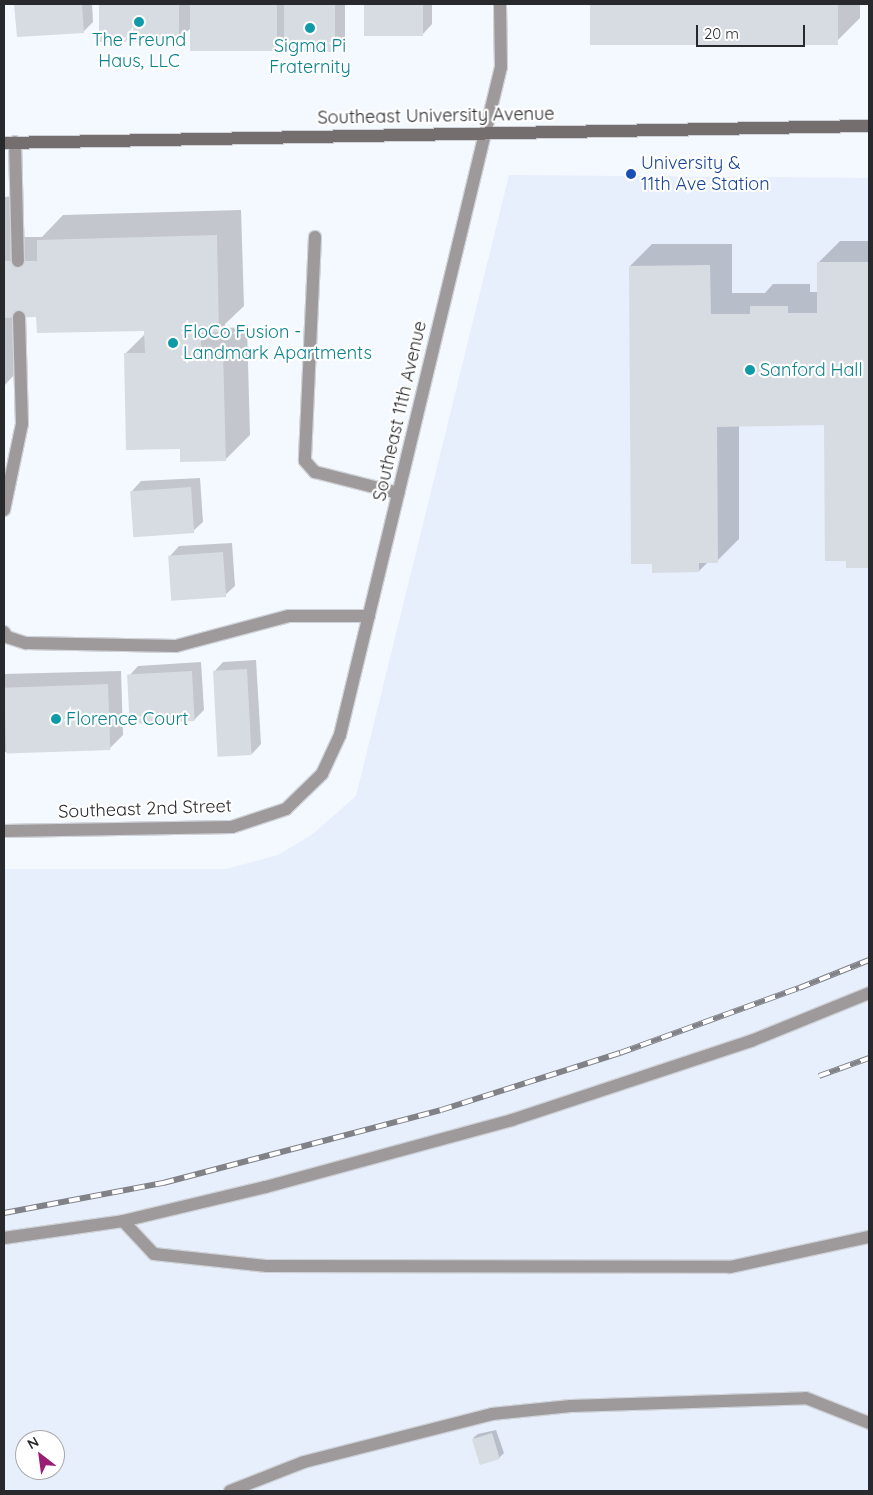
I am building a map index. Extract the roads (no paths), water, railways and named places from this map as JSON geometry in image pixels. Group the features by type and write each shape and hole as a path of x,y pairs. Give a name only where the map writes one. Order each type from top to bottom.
{"main road":[{"name":"Southeast University Avenue","path":"9,142 869,126"}],"street":[{"name":"Southeast 11th Avenue","path":"286,809 322,774 340,735 501,68 500,4"},
{"path":"9,142 18,261"},
{"path":"315,237 305,461 315,472 398,493"},
{"path":"4,510 22,424 19,318"},
{"path":"4,632 7,637 26,644 176,646 289,616 369,616"},
{"name":"Southeast 2nd Street","path":"4,830 232,827 286,809"},
{"path":"4,1238 122,1221 266,1187 512,1120 750,1041 869,992"},
{"path":"122,1221 154,1254 267,1266 730,1267 869,1237"},
{"path":"230,1491 304,1462 492,1414 571,1406 806,1398 869,1424"}],"railway":[{"path":"4,1213 163,1183 441,1110 620,1053 799,988 869,960"},
{"path":"819,1076 869,1058"}],"place":[{"name":"The Freund Haus, LLC","path":"139,22"},
{"name":"Sigma Pi Fraternity","path":"310,28"},
{"name":"University & 11th Ave Station","path":"631,174"},
{"name":"FloCo Fusion - Landmark Apartments","path":"173,343"},
{"name":"Sanford Hall","path":"750,370"},
{"name":"Florence Court","path":"56,719"}]}
